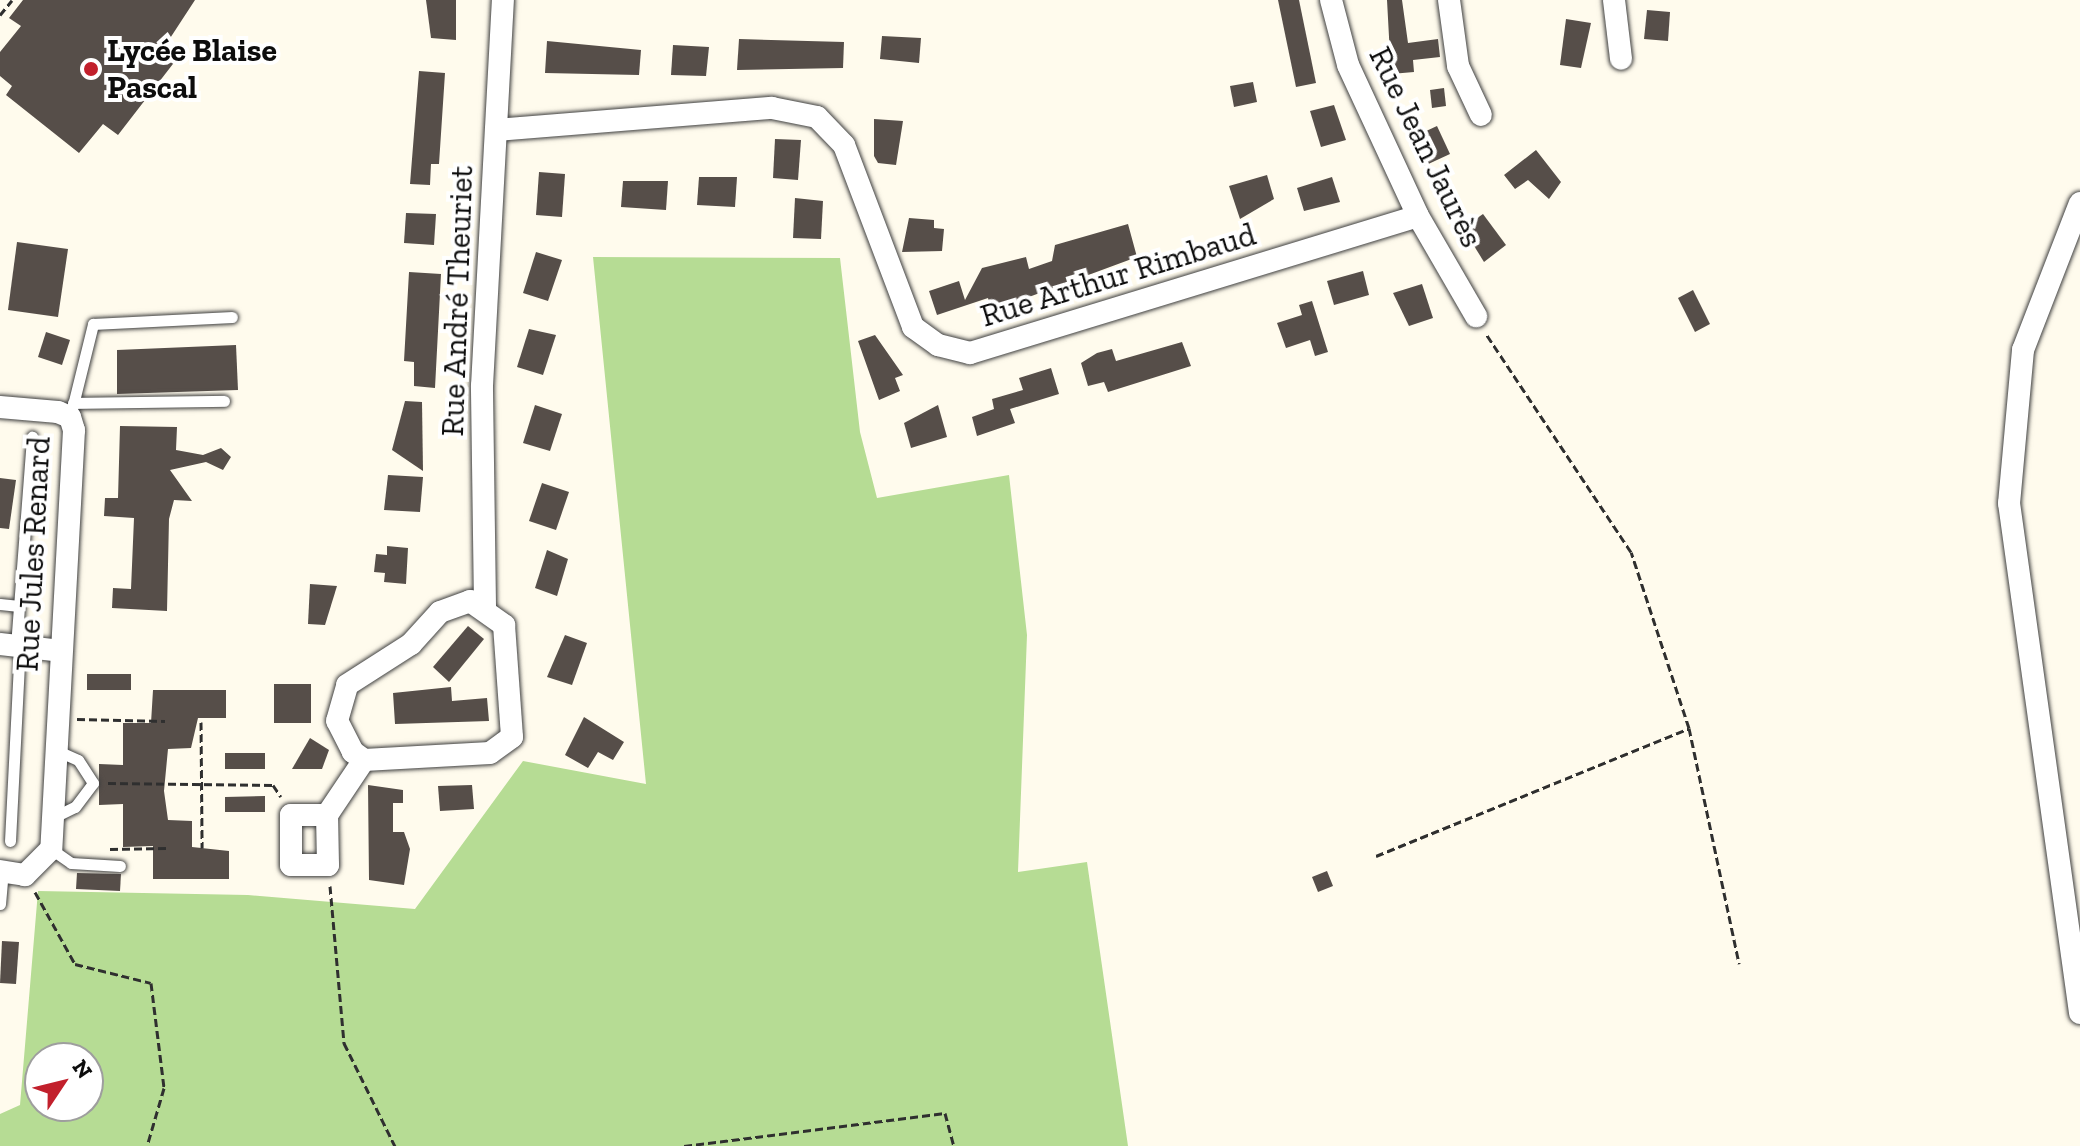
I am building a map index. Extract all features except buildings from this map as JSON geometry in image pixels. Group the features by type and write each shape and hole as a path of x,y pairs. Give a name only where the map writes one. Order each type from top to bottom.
{"street":[{"name":"Rue André Theuriet","path":"485,606 482,386 503,0"},
{"name":"Rue Jean Jaurès","path":"1331,0 1348,65 1418,216 1476,316"},
{"path":"1449,0 1458,66 1481,115"},
{"path":"1614,0 1621,59"},
{"name":"Rue Arthur Rimbaud","path":"496,130 772,108 817,117 844,145 913,327 938,345 970,353 1418,216"},
{"path":"2080,203 2023,350 2009,503 2080,1013"},
{"path":"0,407 71,410"},
{"name":"Rue Jules Renard","path":"51,849 71,410"},
{"path":"453,603 485,606 509,639 512,737 490,753 364,760 337,721 347,685 411,644 453,603"},
{"path":"12,645 61,651"},
{"path":"327,815 291,815 291,865 328,865 327,815 364,760"},
{"path":"9,873 51,849"}],"lane":[{"path":"224,401 71,410 93,324 232,317"},
{"path":"10,841 12,645 19,606 32,437"},
{"path":"0,604 19,606"},
{"path":"52,818 75,807 93,783 78,760 56,750"},
{"path":"51,849 71,863 120,866"},
{"path":"0,904 9,873"}],"path":[{"path":"0,15 12,0"},
{"path":"1476,316 1631,552 1689,728 1739,964"},
{"path":"57,718 165,721"},
{"path":"201,722 202,848"},
{"path":"1376,856 1689,728"},
{"path":"93,783 273,785 291,815"},
{"path":"328,865 344,1043 395,1146"},
{"path":"9,873 75,964 151,983 164,1088 147,1146"},
{"path":"684,1146 945,1113 954,1146"}],"green space":[{"path":"593,257 840,258 860,432 877,498 1009,475 1027,635 1018,872 1087,862 1128,1146 0,1146 0,1114 20,1105 24,1057 24,1122 104,1122 104,1042 25,1042 38,891 248,895 415,909 523,761 646,784"}],"place":[{"name":"Lycée Blaise Pascal","path":"91,69"}]}
